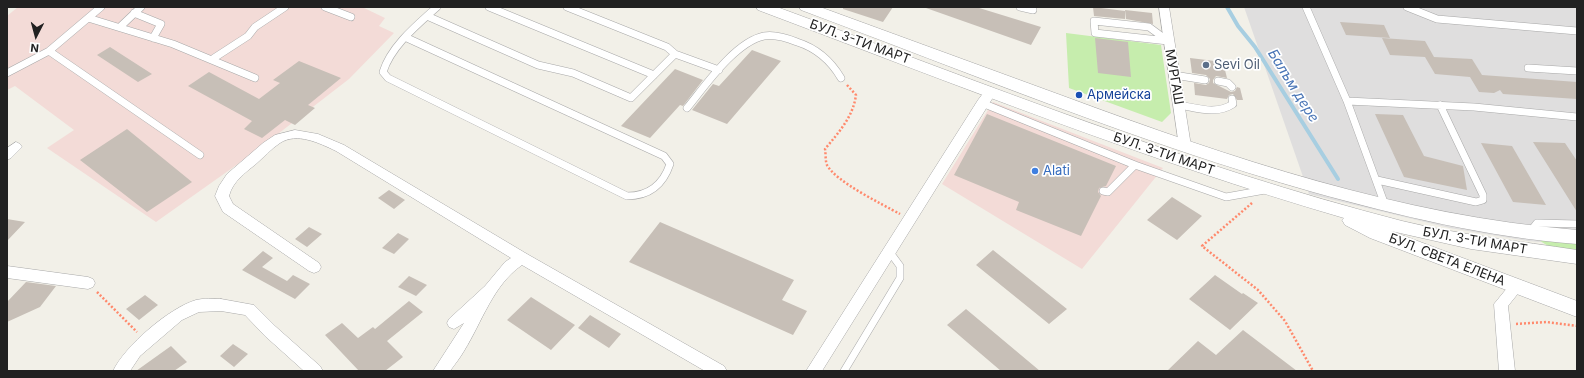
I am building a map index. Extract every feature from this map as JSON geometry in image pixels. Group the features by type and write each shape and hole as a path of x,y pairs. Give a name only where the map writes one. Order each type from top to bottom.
{"street":[{"name":"БУЛ. 3-ТИ МАРТ","path":"763,7 986,97 1186,154 1385,205 1529,233 1577,237"},
{"name":"БУЛ. 3-ТИ МАРТ","path":"806,7 1016,84 1267,189 1404,228 1471,242 1573,260"},
{"name":"МУРГАШ","path":"1164,7 1186,154"},
{"path":"814,371 986,97 1002,86 1016,84"},
{"path":"314,266 228,208 222,196 224,187 237,173 278,139 294,135 309,135 340,148 522,258 719,371"},
{"name":"БУЛ. СВЕТА ЕЛЕНА","path":"1319,203 1376,233 1577,309"},
{"path":"1529,233 1573,260"},
{"path":"454,323 490,290 510,266 522,258"},
{"path":"7,272 88,283"},
{"path":"1507,371 1501,304 1517,286"},
{"path":"441,371 458,346 490,290"},
{"path":"121,371 135,351 177,316 198,306 221,305 249,309 270,331 315,371"}],"lane":[{"path":"7,73 49,51 101,7"},
{"path":"120,26 141,7"},
{"path":"214,58 248,36 254,27 285,7"},
{"path":"325,7 351,17"},
{"path":"407,38 664,156 670,164 668,173 652,192 644,196 628,196 388,78 383,72 384,65 407,38 427,16 438,7"},
{"path":"489,7 654,75"},
{"path":"567,7 667,47 675,54 719,70"},
{"path":"1020,7 1033,10"},
{"path":"1306,7 1347,101 1385,205"},
{"path":"1407,7 1437,19 1577,31"},
{"path":"134,13 161,24 153,38"},
{"path":"427,16 538,65 550,69 573,73 631,98 675,54"},
{"path":"88,18 120,26 214,58 255,78"},
{"path":"1094,21 1149,27 1168,41 1095,33 1094,21"},
{"path":"687,108 719,70 745,45 755,39 765,36 782,37 804,43 820,54 836,70 841,78"},
{"path":"49,51 200,155"},
{"path":"1528,68 1577,71"},
{"path":"1174,75 1205,80"},
{"path":"1218,81 1228,83 1232,87"},
{"path":"986,97 1135,165 1226,197 1267,189"},
{"path":"1179,105 1228,109 1233,104 1232,99"},
{"path":"1347,101 1440,105 1577,117"},
{"path":"1376,180 1476,202 1482,200 1483,195 1440,105"},
{"path":"1104,191 1108,192 1135,165"},
{"path":"1529,233 1537,223 1548,222 1577,224"},
{"path":"844,371 900,278 902,272 901,266 889,251"}],"path":[{"path":"841,78 856,95 856,105 845,125 825,149 826,160 829,167 840,178 878,202 910,218"},
{"path":"1267,189 1202,246 1258,290 1285,321 1313,371"},
{"path":"88,283 146,341"},
{"path":"1502,326 1531,322 1566,323 1577,326"}],"shaded area":[{"path":"18,7 362,7 385,18 379,26 394,33 349,79 252,154 156,222 47,148 74,130 15,86 7,90 7,16"},
{"path":"1244,7 1577,7 1577,245 1528,241 1450,228 1309,194"},
{"path":"993,102 1163,168 1082,269 942,184"}],"green space":[{"path":"1066,33 1161,45 1171,113 1162,122 1069,88"},
{"path":"1526,232 1577,236 1577,257 1564,256"}],"building":[{"path":"843,7 893,7 883,22 843,9"},
{"path":"926,7 976,7 1041,27 1031,45"},
{"path":"1093,7 1125,11 1125,19 1094,16"},
{"path":"1125,10 1152,13 1153,24 1126,19"},
{"path":"1340,22 1384,25 1390,38 1346,35"},
{"path":"1095,38 1128,42 1131,77 1098,73"},
{"path":"1382,38 1425,41 1434,57 1472,59 1482,75 1577,82 1577,99 1503,94 1500,90 1494,93 1479,92 1470,77 1435,74 1425,57 1390,55"},
{"path":"110,47 152,74 138,82 97,55"},
{"path":"752,50 781,61 727,124 692,110 713,84 719,86"},
{"path":"1190,58 1223,62 1227,78 1216,76 1213,83 1231,92 1235,91 1237,87 1240,88 1243,100 1237,100 1233,94 1229,95 1227,99 1195,95 1194,83 1206,85 1209,83 1210,79 1206,75 1192,73"},
{"path":"299,61 341,78 308,105 315,108 295,125 285,120 262,138 244,129 252,121 188,86 209,72 259,99 280,83 273,80"},
{"path":"675,69 703,80 683,106 680,105 650,138 621,126"},
{"name":"Alati","path":"987,114 1116,166 1106,186 1099,188 1098,192 1101,196 1081,236 1016,210 1019,202 954,175"},
{"path":"1375,114 1403,115 1424,156 1463,166 1467,190 1404,177"},
{"path":"127,129 192,182 147,212 80,160"},
{"path":"1533,142 1565,143 1577,161 1577,212"},
{"path":"1481,143 1512,146 1546,205 1513,202"},
{"path":"389,190 405,200 394,209 378,198"},
{"path":"1172,197 1202,216 1177,240 1147,220"},
{"path":"7,219 25,222 7,241"},
{"path":"660,222 794,280 782,300 807,311 793,335 629,262"},
{"path":"309,227 322,234 307,247 295,239"},
{"path":"398,233 409,239 394,254 382,248"},
{"path":"993,250 1067,309 1049,324 976,265"},
{"path":"263,251 273,258 262,267 287,281 293,275 310,284 295,299 242,270"},
{"path":"1215,275 1258,303 1230,330 1189,299"},
{"path":"409,276 427,285 416,296 398,287"},
{"path":"26,282 56,286 40,307 7,322 7,302"},
{"path":"145,295 158,305 139,320 126,309"},
{"path":"531,297 575,325 551,350 507,320"},
{"path":"409,301 423,312 387,341 403,357 385,371 359,371 325,335 342,323 358,338 373,327 375,329"},
{"path":"966,309 1040,371 1001,371 947,325"},
{"path":"590,315 621,334 609,348 578,328"},
{"path":"1243,330 1297,371 1167,371 1198,341 1216,355"},
{"path":"233,344 248,354 234,367 220,356"},
{"path":"171,346 187,362 174,371 136,371"}],"waterway":[{"name":"Балъм дере","path":"1227,7 1238,26 1255,47 1338,179"}],"place":[{"name":"Sevi Oil","path":"1206,65"},
{"name":"Армейска","path":"1079,95"},
{"name":"Alati","path":"1035,171"}]}
